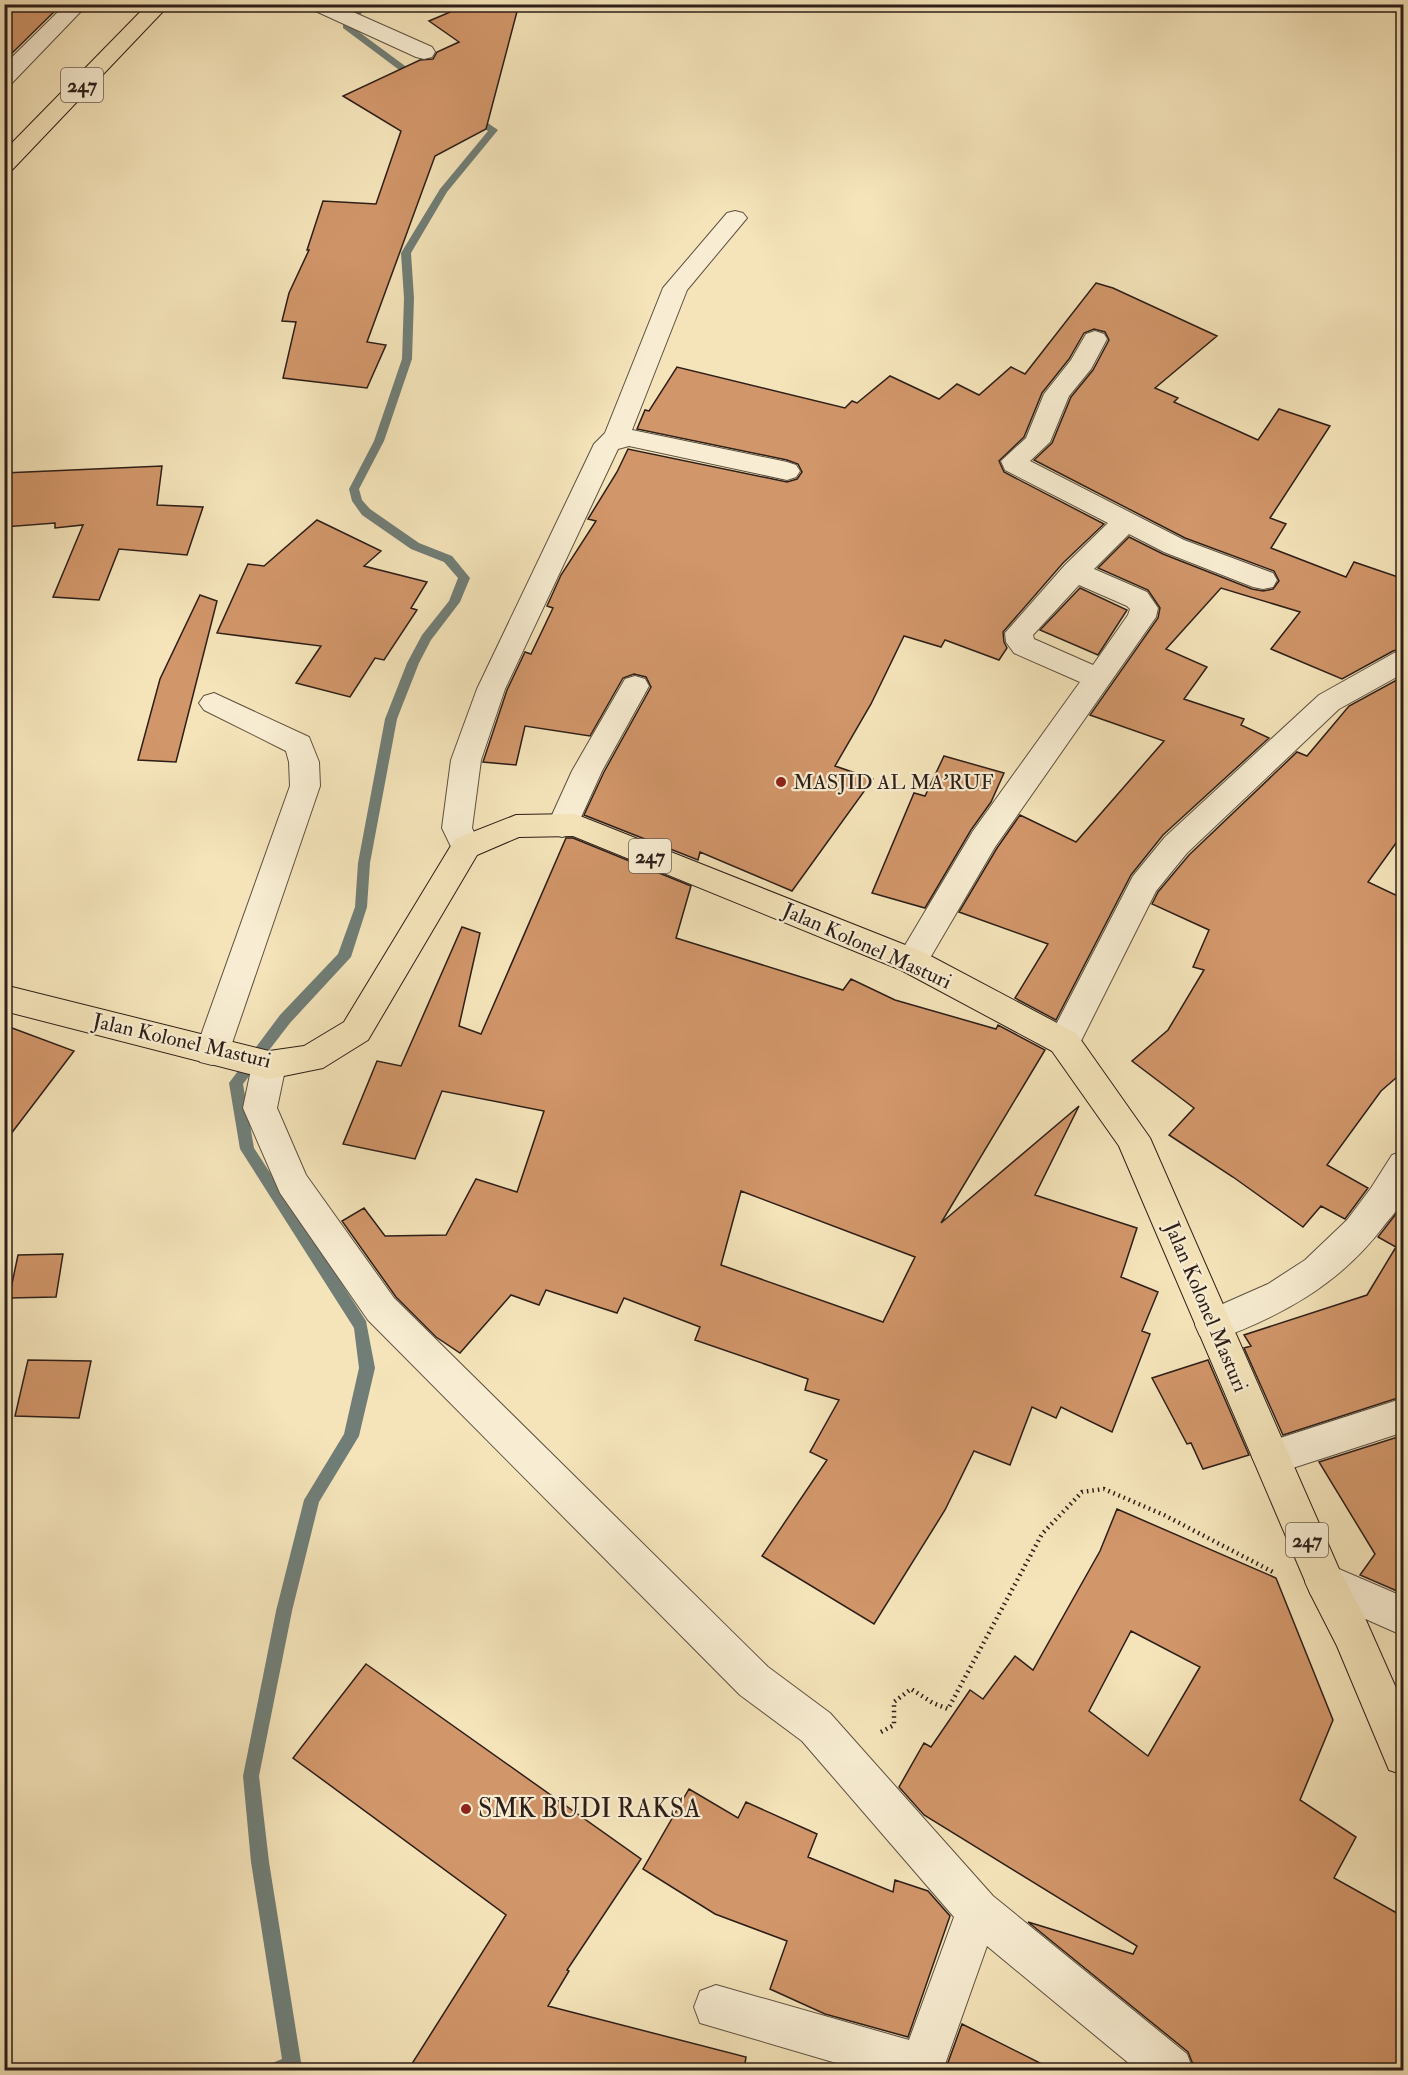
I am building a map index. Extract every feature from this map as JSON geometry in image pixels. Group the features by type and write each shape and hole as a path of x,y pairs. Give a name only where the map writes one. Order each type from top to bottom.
{"main road":[{"name":"247","path":"4,165 160,4"},
{"name":"Jalan Kolonel Masturi","path":"4,998 269,1065 311,1058 356,1031 466,847 516,826 575,825 912,961 1064,1042 1133,1138 1325,1582 1351,1632 1404,1755"}],"street":[{"path":"4,78 78,4"},
{"path":"316,4 423,52"},
{"path":"616,438 675,288 735,218"},
{"path":"1095,339 1082,363 1057,394 1037,442 1014,464 1174,546 1263,580"},
{"path":"466,847 457,828 466,760 491,689 607,444 616,438 629,438 787,471"},
{"path":"1097,678 1024,646 1019,633 1126,521"},
{"path":"912,961 984,839 1142,617 1144,608 1137,599 1076,572"},
{"path":"1064,1042 1144,884 1176,845 1329,702 1404,660"},
{"path":"562,825 587,771 635,686"},
{"path":"212,1052 305,786 304,762 300,745 214,703"},
{"path":"269,1065 260,1108 292,1183 381,1310 754,1681 816,1727 978,1911 1172,2070"},
{"path":"1213,1325 1301,1283 1350,1242 1383,1203 1404,1165"},
{"path":"1271,1457 1404,1415"},
{"path":"1325,1582 1404,1617"},
{"path":"716,2007 921,2068 978,1911"}],"path":[{"path":"816,1727 847,1729 876,1736 894,1725 894,1702 912,1689 933,1704 948,1709 1042,1534 1082,1492 1104,1489 1164,1515 1280,1575 1325,1582"}],"building":[{"path":"4,4 62,4 4,61"},
{"path":"469,4 519,4 486,129 435,156 367,342 386,345 367,388 283,378 296,322 282,321 289,293 309,250 307,250 323,201 376,204 401,131 343,96 420,60 433,59 437,52 459,42 429,21"},
{"path":"1096,283 1113,288 1217,336 1155,388 1178,398 1174,402 1258,440 1279,409 1330,426 1270,518 1286,524 1271,548 1346,577 1354,562 1404,579 1404,648 1393,651 1342,679 1271,649 1300,612 1221,588 1166,649 1207,667 1184,699 1244,719 1241,725 1269,738 1163,835 1131,875 1056,1020 1015,998 1048,944 959,912 997,848 1020,815 1076,842 1164,741 1090,715 1158,618 1160,608 1148,590 1098,568 1129,537 1163,554 1252,589 1263,591 1273,589 1279,581 1274,571 1185,538 1034,460 1052,443 1071,397 1093,370 1109,340 1105,332 1094,329 1084,333 1069,359 1042,393 1024,437 999,461 1004,472 1104,524 1063,563 1003,632 1007,648 999,660 945,640 941,647 904,636 871,704 835,766 873,779 792,891 700,852 698,860 584,815 604,772 651,687 646,677 634,674 623,678 590,736 525,726 516,765 483,762 507,690 525,652 531,654 553,608 547,606 561,575 596,521 588,519 617,472 628,449 787,482 797,479 802,472 798,464 787,460 637,429 645,410 649,411 677,367 845,408 852,401 857,403 890,376 939,399 957,384 979,395 1011,367 1025,374"},
{"path":"162,466 157,505 203,507 187,555 119,549 99,600 53,597 83,525 55,528 55,523 4,527 4,473"},
{"path":"317,520 381,551 364,566 427,582 411,608 417,610 384,660 375,658 350,697 296,683 321,646 217,633 248,564 264,566"},
{"path":"1080,588 1127,610 1098,655 1040,630"},
{"path":"200,595 217,601 176,762 138,760 160,679"},
{"path":"1404,676 1404,832 1368,882 1404,899 1404,1071 1381,1091 1327,1165 1368,1188 1345,1219 1321,1206 1303,1227 1169,1135 1194,1108 1132,1061 1168,1030 1204,970 1193,967 1209,930 1152,904 1158,892 1189,855 1297,752 1307,756 1349,706"},
{"path":"944,756 1004,773 991,802 971,830 925,908 872,893 914,793 925,796"},
{"path":"566,838 573,838 691,886 676,938 843,990 851,979 895,1000 996,1029 998,1025 1045,1050 941,1223 1079,1106 1035,1195 1137,1228 1121,1277 1158,1292 1142,1331 1150,1334 1112,1432 1061,1407 1056,1418 1032,1407 1010,1465 974,1451 945,1510 874,1624 762,1556 827,1460 810,1452 839,1400 805,1390 808,1379 695,1340 700,1327 624,1298 617,1313 546,1290 539,1305 511,1295 460,1353 436,1337 396,1297 342,1221 364,1208 385,1236 446,1235 476,1179 517,1192 544,1111 442,1091 415,1159 343,1144 377,1061 401,1066 462,927 480,933 459,1026 481,1034","holes":["741,1191 915,1257 883,1322 721,1265"]},
{"path":"4,1025 74,1051 4,1143"},
{"path":"1402,1206 1404,1396 1283,1435 1244,1348 1251,1346 1244,1335 1367,1295 1396,1247 1378,1237"},
{"path":"63,1254 56,1297 9,1298 18,1255"},
{"path":"28,1360 91,1361 79,1418 15,1416"},
{"path":"1208,1360 1249,1455 1203,1469 1191,1443 1187,1444 1152,1378"},
{"path":"1404,1435 1404,1594 1360,1575 1375,1554 1319,1462"},
{"path":"1117,1509 1276,1578 1333,1720 1300,1800 1356,1837 1334,1878 1404,1917 1404,2070 1202,2070 1192,2062 1188,2052 1028,1922 1133,1954 1137,1946 924,1815 899,1787 924,1743 931,1747 970,1690 983,1699 1015,1656 1033,1670 1100,1551","holes":["1131,1631 1200,1667 1148,1756 1089,1711"]},
{"name":"SMK BUDI RAKSA","path":"366,1664 641,1859 567,1970 569,1971 548,2006 746,2057 744,2070 408,2070 506,1915 293,1758"},
{"path":"689,1789 738,1818 746,1802 817,1834 808,1857 893,1892 895,1880 928,1891 950,1916 908,2037 825,2014 770,1989 787,1941 715,1914 643,1869"},
{"path":"962,2024 1054,2070 950,2070 946,2068"}],"waterway":[{"path":"365,4 346,26 417,79"},
{"path":"292,2065 260,1862 251,1776 284,1611 312,1500 351,1436 367,1368 361,1326 247,1149 236,1083 285,1019 344,957 361,907 364,863 391,719 413,663 426,638 454,602 464,578 448,559 415,546 366,512 357,501 354,489 379,441 407,359 409,298 406,253 443,191 493,130 473,116"},
{"path":"276,2070 292,2065"},
{"path":"292,2065 295,2070"}],"place":[{"name":"MASJID AL MA'RUF","path":"781,782"},
{"name":"SMK BUDI RAKSA","path":"466,1809"}]}
